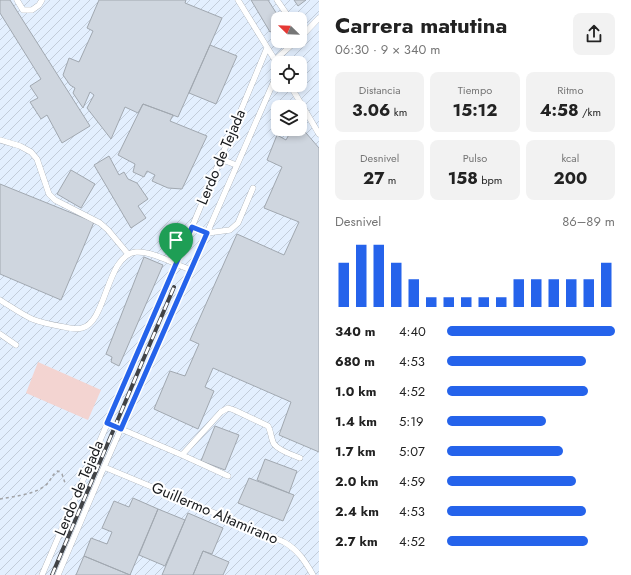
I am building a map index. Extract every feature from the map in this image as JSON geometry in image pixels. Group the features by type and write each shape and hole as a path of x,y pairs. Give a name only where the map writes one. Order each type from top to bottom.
{"lane":[{"path":"17,0 23,10 32,10 39,5 42,0"},
{"path":"238,0 272,56"},
{"path":"277,0 285,12"},
{"path":"307,30 319,18"},
{"name":"Lerdo de Tejada","path":"42,575 192,227 267,48"},
{"path":"283,56 290,48"},
{"name":"Lerdo de Tejada","path":"58,575 104,466 271,88"},
{"path":"294,92 319,134"},
{"path":"0,140 20,146 31,152 37,159 48,194 55,200 100,224 108,230 128,254"},
{"path":"221,159 236,165"},
{"path":"192,227 207,233 230,230 238,223 253,188"},
{"path":"0,300 31,318 51,324 73,328 83,328 91,323 102,303 120,260 128,254 137,252 148,253 190,270"},
{"path":"0,334 16,345"},
{"path":"182,455 221,412 228,408 268,426 271,431 273,444 278,448 300,458"},
{"path":"107,423 228,476"},
{"name":"Guillermo Altamirano","path":"104,466 284,542 295,548 305,560 313,575"}],"path":[{"path":"0,499 27,493 41,488 48,484 53,474 58,471 62,474 65,484"}],"shaded area":[{"path":"0,0 319,0 319,575 0,575"},
{"path":"38,362 101,390 88,420 26,393"}],"building":[{"path":"0,0 10,0 90,126 62,143 47,115 41,119 30,102 38,98 30,86 41,79 0,13"},
{"path":"99,0 186,0 185,3 222,18 178,117 143,104 138,113 125,107 111,139 87,108 94,95 90,92 83,108 73,93 75,88 70,85 63,75 69,58 79,62 93,31 87,28"},
{"path":"251,0 268,0 276,12 271,12 270,32"},
{"path":"294,0 306,0 298,6"},
{"path":"210,45 237,56 216,104 189,93"},
{"path":"143,104 173,115 170,121 207,136 182,189 168,188 152,181 155,175 147,171 144,177 133,172 135,164 118,155"},
{"path":"307,134 319,148 319,452 279,435 291,402 213,368 205,387 214,391 198,429 154,409 170,371 185,376 199,344 190,340 237,234 284,255 299,222 264,208 282,167 267,160 277,136 286,140 288,136 307,136"},
{"path":"109,156 119,175 124,172 128,179 137,183 148,199 138,206 146,218 131,228 94,165"},
{"path":"71,170 95,184 81,208 57,194"},
{"path":"0,184 94,222 61,300 0,274"},
{"path":"144,257 163,265 119,366 111,362 112,357 106,354"},
{"path":"215,426 239,435 225,470 201,461"},
{"path":"265,459 297,471 289,493 257,480"},
{"path":"249,478 294,495 283,521 238,503"},
{"path":"133,498 158,509 130,575 84,556 91,538 107,544 112,532 102,528 114,501 129,507"},
{"path":"158,509 185,520 165,566 139,555"},
{"path":"188,513 223,528 212,554 203,551 193,575 162,575"},
{"path":"203,551 229,562 223,575 193,575"},
{"path":"84,556 130,575 76,575"}],"railway":[{"path":"52,575 174,287"}],"route":[{"path":"192,227 207,233 121,429 107,423 176,264 192,227"}]}
